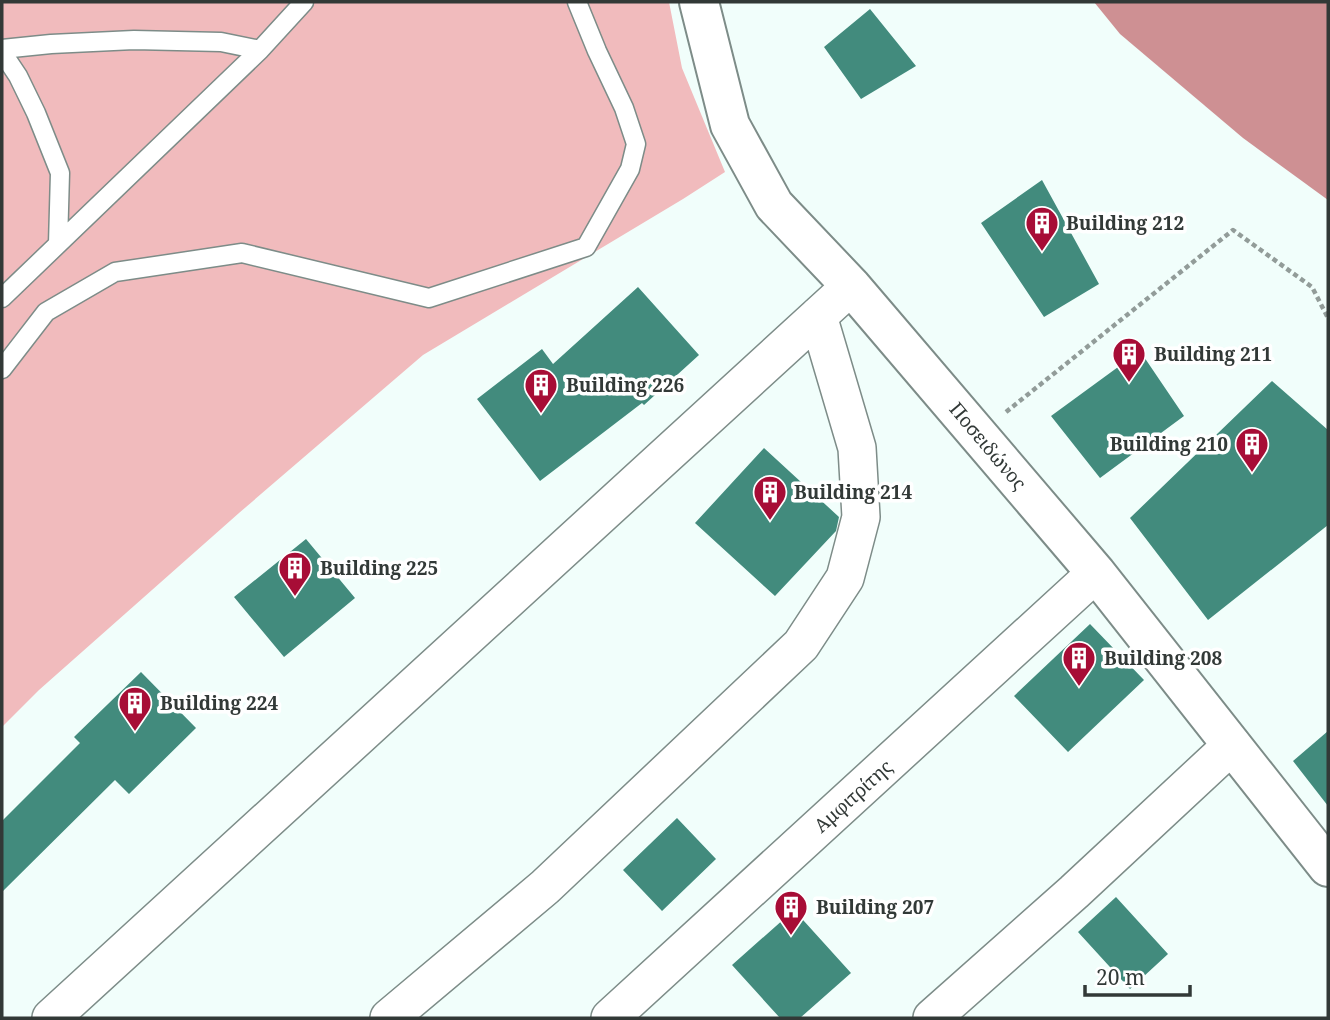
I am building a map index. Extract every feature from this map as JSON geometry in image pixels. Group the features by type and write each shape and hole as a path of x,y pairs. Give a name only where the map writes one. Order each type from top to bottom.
{"street":[{"name":"Ποσειδώνος","path":"699,2 730,125 775,205 851,286 1096,573 1328,867"},
{"path":"51,1018 851,286"},
{"path":"389,1018 545,887 801,645 845,578 861,517 857,448 818,316"},
{"name":"Αμφιτρίτης","path":"610,1018 1096,573"},
{"path":"932,1018 1233,745"}],"lane":[{"path":"2,298 260,50 304,2"},
{"path":"2,369 46,312 115,272 242,253 429,298 586,247 631,169 636,144 625,108 577,2"},
{"path":"58,244 60,173 36,113 2,51 51,44 134,40 221,42 260,50"}],"path":[{"path":"978,435 1233,230 1312,287 1328,318"}],"shaded area":[{"path":"2,2 669,2 682,68 725,172 423,355 239,513 39,690 2,727"},
{"path":"1094,2 1328,2 1328,200 1243,138 1120,34"}],"building":[{"path":"870,9 916,66 861,99 824,47"},
{"name":"Building 212","path":"1042,180 1099,284 1044,317 981,223"},
{"path":"638,287 699,355 644,405 642,403 540,481 477,399 542,349 553,364"},
{"name":"Building 211","path":"1140,351 1184,416 1100,478 1051,416"},
{"name":"Building 210","path":"1272,381 1328,430 1328,525 1208,620 1130,518"},
{"name":"Building 214","path":"764,448 839,517 836,531 775,596 695,523"},
{"name":"Building 225","path":"306,539 355,598 284,657 234,597"},
{"name":"Building 208","path":"1090,624 1144,680 1068,752 1014,696"},
{"path":"141,672 196,728 129,794 115,780 2,892 2,821 80,743 74,737"},
{"path":"1328,731 1328,806 1293,761"},
{"path":"677,818 716,859 662,911 623,870"},
{"path":"1116,897 1168,954 1130,989 1078,932"},
{"name":"Building 207","path":"794,910 851,973 800,1018 780,1018 732,965"}],"place":[{"name":"Building 212","path":"1042,253"},
{"name":"Building 211","path":"1129,384"},
{"name":"Building 226","path":"541,415"},
{"name":"Building 210","path":"1252,474"},
{"name":"Building 214","path":"770,522"},
{"name":"Building 225","path":"295,598"},
{"name":"Building 208","path":"1079,688"},
{"name":"Building 224","path":"135,733"},
{"name":"Building 207","path":"791,937"}]}
